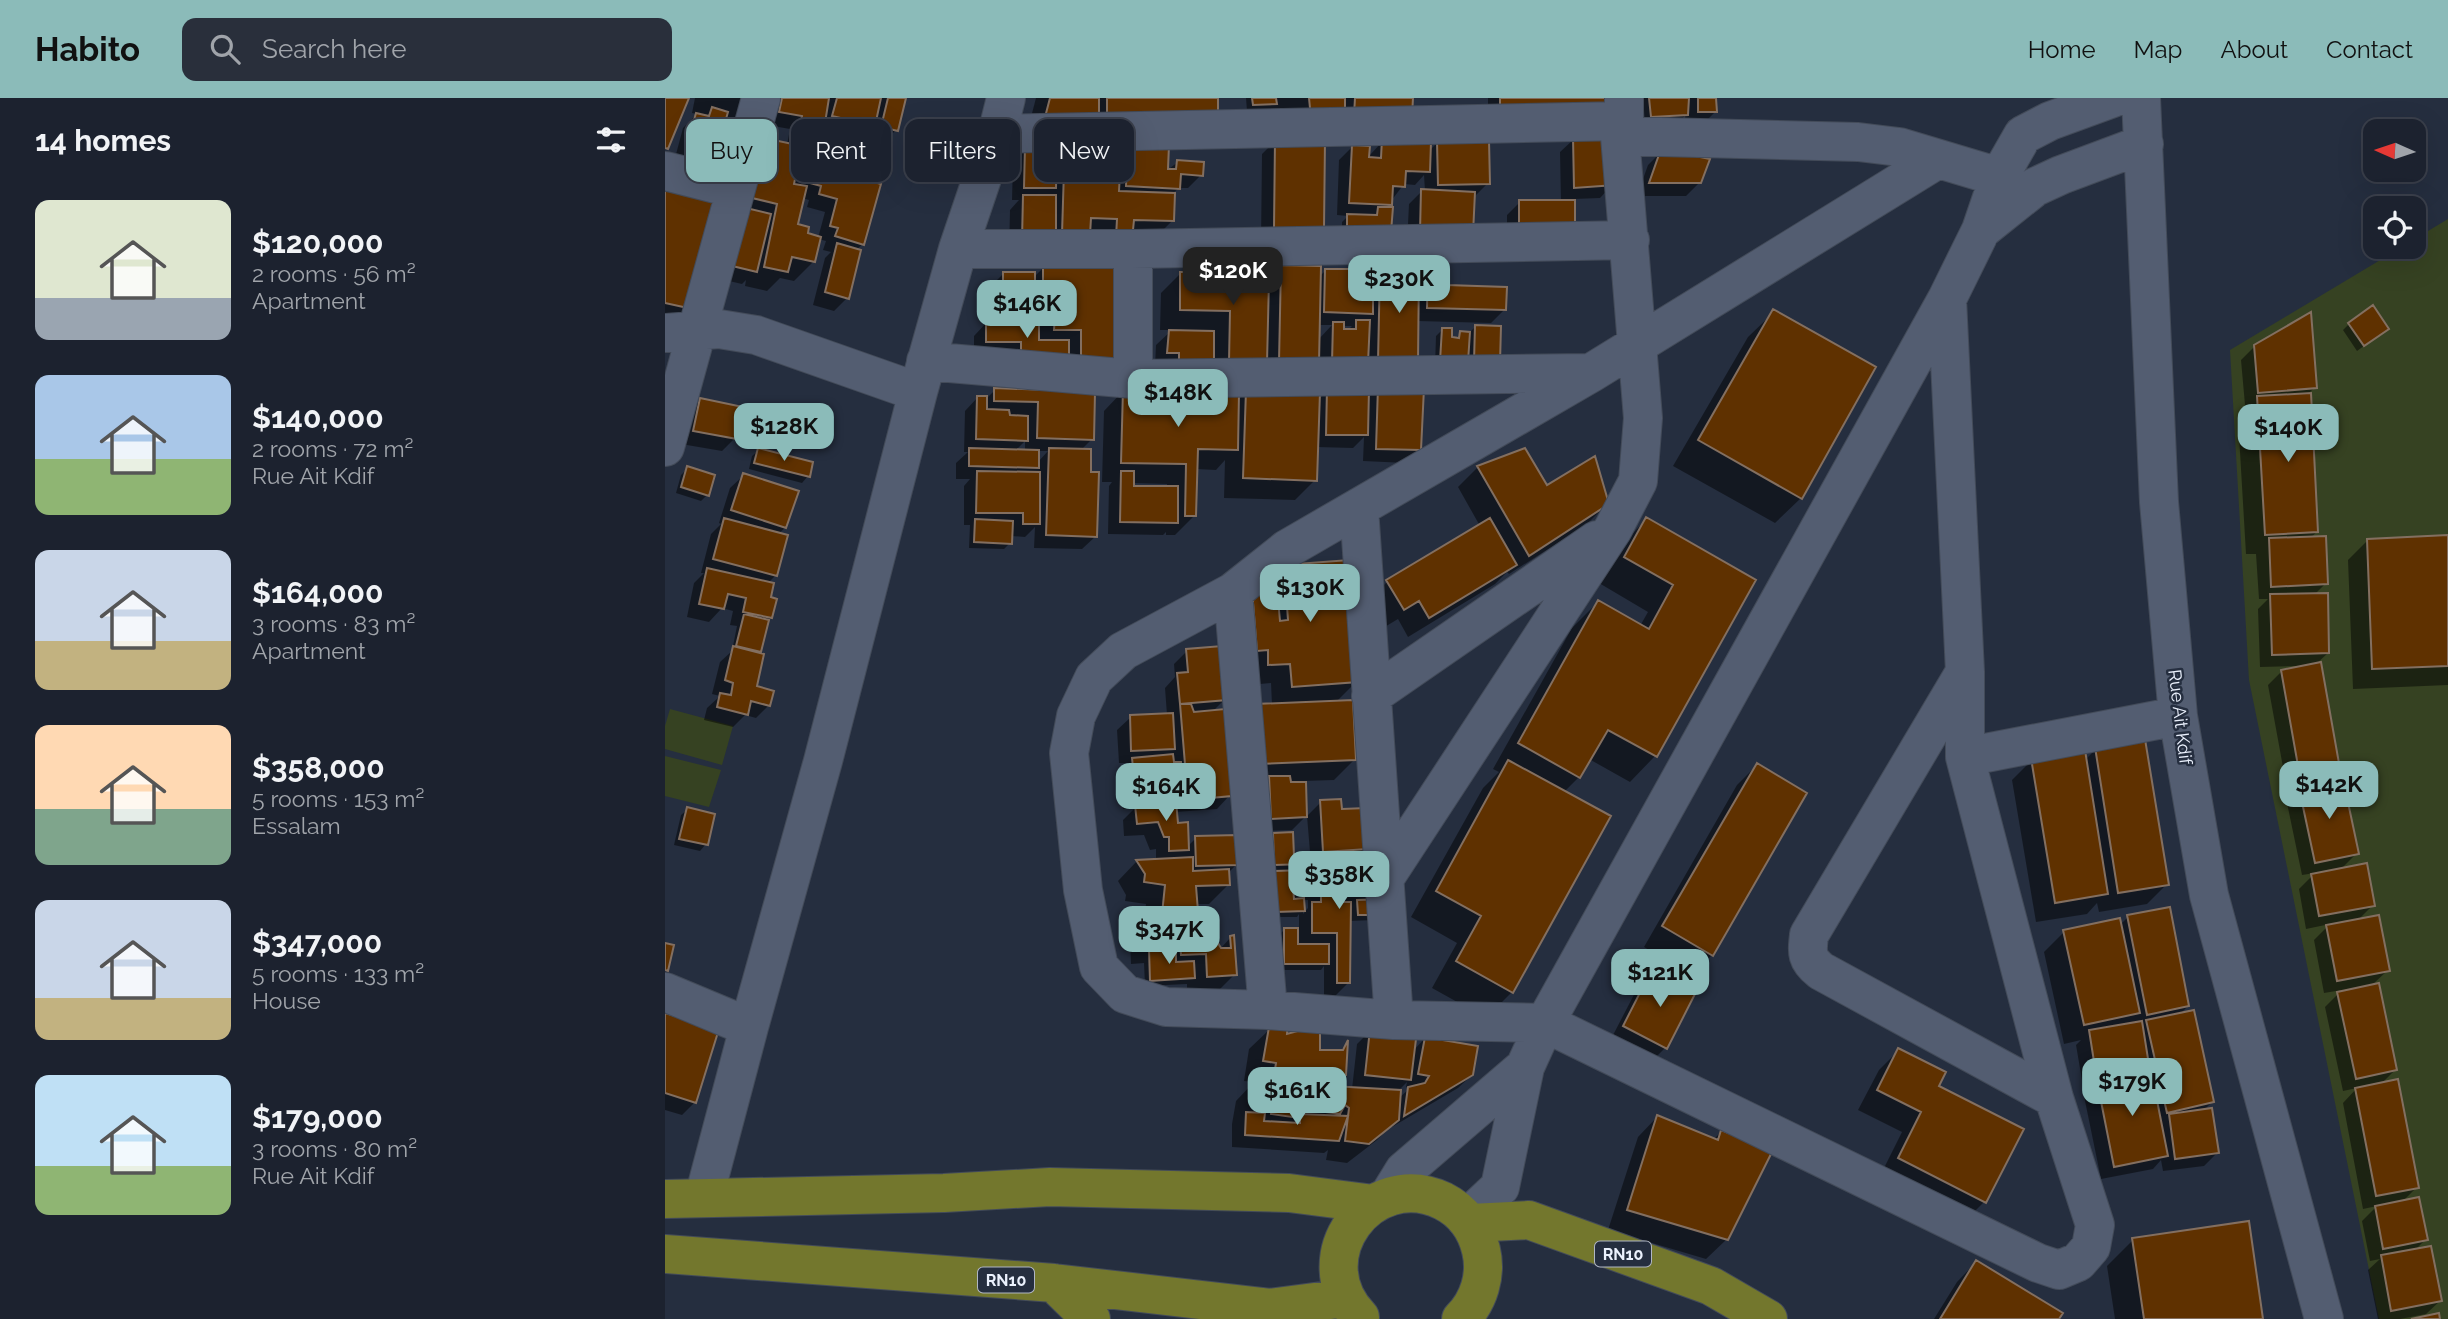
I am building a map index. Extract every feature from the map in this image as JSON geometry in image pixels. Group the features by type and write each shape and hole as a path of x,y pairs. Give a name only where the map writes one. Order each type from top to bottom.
{"main road":[{"path":"665,1199 1050,1188 1289,1193 1381,1200 1418,1193 1447,1203 1468,1221 1479,1240 1483,1278 1477,1296 1461,1319"},
{"name":"RN10","path":"665,1254 1054,1283 1270,1308 1345,1310 1339,1275 1340,1252 1352,1224 1361,1212 1381,1200"},
{"name":"RN10","path":"1468,1221 1529,1220 1711,1286 1768,1319"},
{"path":"1054,1283 1091,1319"}],"street":[{"path":"665,447 680,333 736,189 761,98"},
{"path":"1468,1221 1500,1187 1525,1067 1545,1023 1947,299 1982,230 1999,177 2045,98"},
{"path":"2023,135 2050,121 2113,98"},
{"name":"Rue Ait Kdif","path":"2141,98 2159,502 2178,716 2209,895 2324,1319"},
{"path":"704,1197 823,761 922,377 958,249 1002,116 1623,118 1899,147 1999,177"},
{"path":"1384,879 1613,529 1638,481 1643,418 1623,118"},
{"path":"1982,230 2035,187 2061,174 2144,144"},
{"path":"1938,159 1591,373 1287,549 1233,592 1123,651 1094,678 1076,716 1069,753 1083,890 1099,967 1125,994 1166,1007 1268,1010 1394,1020 1545,1023 2038,1263 2059,1269 2069,1267 2085,1256 2094,1237 2095,1225 2055,1098 1965,757 1965,672 1947,299"},
{"path":"665,171 736,189"},
{"path":"958,249 1133,249 1630,240"},
{"path":"1133,249 1133,379"},
{"path":"680,333 719,329 756,335 922,377 1133,379 1591,373"},
{"path":"1359,508 1394,1020"},
{"path":"1371,696 1613,529"},
{"path":"1233,592 1268,1010"},
{"path":"1965,672 1809,934 1807,952 1812,964 1821,971 2055,1098"},
{"path":"1965,757 2178,716"},
{"path":"665,992 749,1027"},
{"path":"1381,1200 1404,1171 1525,1067"}],"green space":[{"path":"2448,219 2448,1319 2379,1319 2249,680 2230,350 2382,259 2426,259 2426,232"},
{"path":"670,709 733,726 722,765 665,749 665,726"},
{"path":"665,756 721,770 709,807 665,796"}],"building":[{"path":"665,98 689,98 668,149 665,148"},
{"path":"782,98 829,98 826,119 802,119 802,116 779,112"},
{"path":"837,98 881,98 876,119 845,119 832,116"},
{"path":"888,98 906,98 898,131 891,129 891,119 883,119"},
{"path":"1050,98 1099,98 1099,119 1045,119"},
{"path":"1107,98 1218,98 1218,117 1107,116"},
{"path":"1252,98 1276,98 1277,104 1253,105"},
{"path":"1309,98 1345,98 1345,118 1311,118"},
{"path":"1355,98 1413,98 1412,116 1354,115"},
{"path":"1500,98 1612,98 1611,114 1500,112"},
{"path":"1649,98 1689,98 1688,115 1651,117"},
{"path":"1698,98 1716,98 1717,112 1698,112"},
{"path":"712,107 728,112 726,119 694,119 696,113 709,116"},
{"path":"1573,137 1612,140 1615,185 1574,188"},
{"path":"1275,139 1325,139 1324,229 1274,229"},
{"path":"1382,139 1431,142 1430,172 1406,171 1405,187 1393,186 1392,205 1349,203 1352,145 1370,146 1369,157 1381,158"},
{"path":"1489,140 1490,184 1438,185 1437,141"},
{"path":"777,141 791,144 791,182 807,186 798,224 809,227 808,233 821,237 815,262 792,257 788,272 764,267 777,204 748,197 751,182 777,182"},
{"path":"1134,143 1169,145 1168,169 1176,169 1177,160 1204,162 1203,176 1181,174 1180,189 1126,186 1126,182 1134,182"},
{"path":"1025,146 1034,146 1034,182 1056,182 1056,188 1024,188"},
{"path":"1661,149 1710,159 1701,183 1649,183"},
{"path":"665,180 723,193 697,310 665,303"},
{"path":"807,182 881,184 864,245 835,236 838,228 830,226 837,199 819,194 821,186"},
{"path":"1064,182 1119,182 1119,191 1175,193 1174,221 1134,220 1133,230 1164,230 1116,237 1117,219 1091,218 1090,235 1062,234"},
{"path":"1421,189 1475,192 1473,234 1420,232"},
{"path":"1023,195 1056,195 1056,241 1022,240"},
{"path":"1519,200 1575,200 1575,233 1519,233"},
{"path":"742,207 771,214 757,272 728,265"},
{"path":"1378,207 1393,207 1391,232 1347,230 1347,214 1377,215"},
{"path":"837,243 861,250 849,299 825,292"},
{"path":"1216,260 1246,261 1246,279 1269,279 1267,363 1229,362 1230,311 1180,310 1180,272 1206,272 1205,282 1215,282"},
{"path":"1428,264 1447,265 1447,285 1507,287 1506,310 1427,308"},
{"path":"1043,265 1124,267 1123,362 1081,361 1081,330 1054,330 1055,315 1065,315 1065,287 1043,286"},
{"path":"1281,265 1321,266 1319,363 1279,362"},
{"path":"1380,268 1419,268 1418,362 1378,361"},
{"path":"1325,269 1366,269 1366,300 1373,300 1373,314 1324,312"},
{"path":"1003,272 1035,272 1035,295 1055,295 1055,315 1003,314"},
{"path":"2373,305 2389,329 2364,346 2348,323"},
{"path":"1773,309 1876,367 1802,499 1698,440"},
{"path":"2311,312 2317,388 2258,393 2254,345"},
{"path":"1039,320 1039,340 1069,340 1069,359 1021,360 1021,342 986,342 986,321"},
{"path":"1356,320 1370,320 1368,363 1332,363 1333,322 1344,322 1344,329 1356,329"},
{"path":"1475,325 1501,326 1500,363 1474,362"},
{"path":"1442,328 1452,328 1452,337 1459,338 1460,331 1470,332 1468,362 1440,361"},
{"path":"1169,330 1214,331 1214,372 1179,372 1179,353 1167,353"},
{"path":"1378,386 1424,388 1421,450 1376,449"},
{"path":"994,388 1095,392 1094,440 1037,438 1038,402 994,401"},
{"path":"1327,388 1369,389 1368,435 1326,435"},
{"path":"1123,389 1239,392 1238,450 1198,449 1196,516 1185,516 1186,464 1121,463"},
{"path":"1246,390 1320,392 1317,481 1243,478"},
{"path":"2311,393 2318,532 2265,535 2257,396"},
{"path":"977,396 987,396 987,409 1009,410 1010,415 1028,416 1028,441 976,439"},
{"path":"700,398 743,407 737,439 693,431"},
{"path":"758,448 813,462 810,477 754,463"},
{"path":"969,448 1039,450 1039,468 969,466"},
{"path":"1049,448 1091,449 1091,472 1099,472 1097,537 1046,535"},
{"path":"1525,448 1547,485 1595,456 1609,504 1529,556 1477,466"},
{"path":"687,466 715,475 709,496 681,487"},
{"path":"977,471 1040,472 1040,524 1023,524 1023,513 976,513"},
{"path":"1121,471 1134,471 1134,486 1178,486 1178,523 1120,522"},
{"path":"743,473 799,491 786,528 731,510"},
{"path":"1646,517 1756,580 1657,757 1608,730 1580,778 1518,743 1598,600 1649,629 1673,585 1624,557"},
{"path":"724,518 788,535 777,576 713,559"},
{"path":"1490,518 1517,565 1429,618 1419,601 1404,610 1386,580"},
{"path":"975,519 1013,521 1012,544 974,542"},
{"path":"2448,535 2448,666 2372,669 2367,539"},
{"path":"2326,536 2328,584 2271,587 2269,538"},
{"path":"1349,560 1358,682 1292,687 1290,664 1268,665 1268,650 1257,651 1252,590 1277,588 1280,621 1288,620 1284,565"},
{"path":"707,568 774,583 771,597 777,599 772,618 743,612 746,598 728,594 724,609 699,604"},
{"path":"2328,593 2329,653 2272,655 2270,594"},
{"path":"744,614 769,620 761,652 736,646"},
{"path":"733,646 764,654 757,686 774,691 770,706 751,701 748,715 717,707 720,693 731,695 733,683 725,680"},
{"path":"1222,646 1227,700 1180,704 1177,673 1188,672 1186,649"},
{"path":"2321,662 2340,769 2300,777 2281,670"},
{"path":"1353,700 1356,760 1258,764 1255,704"},
{"path":"1180,704 1191,704 1194,712 1225,709 1232,796 1188,800"},
{"path":"1173,713 1175,749 1131,751 1130,715"},
{"path":"2145,739 2169,885 2118,893 2095,747"},
{"path":"2085,750 2108,894 2055,903 2031,758"},
{"path":"1173,754 1174,762 1181,762 1184,791 1136,797 1132,758"},
{"path":"1508,760 1611,816 1513,993 1456,961 1481,916 1436,891"},
{"path":"1757,763 1807,793 1713,956 1662,926"},
{"path":"1269,776 1290,776 1291,782 1306,782 1307,817 1271,819"},
{"path":"2343,779 2359,854 2315,863 2299,788"},
{"path":"1341,799 1342,809 1366,808 1368,849 1323,852 1320,800"},
{"path":"1176,801 1178,823 1188,822 1189,850 1169,851 1169,837 1164,837 1158,822 1137,824 1135,805"},
{"path":"687,807 715,814 708,845 679,839"},
{"path":"1293,832 1294,856 1307,856 1308,864 1274,865 1273,833"},
{"path":"1238,835 1239,865 1196,866 1195,836"},
{"path":"1193,857 1193,871 1229,869 1230,885 1196,886 1199,924 1182,925 1200,932 1204,940 1210,930 1221,948 1231,948 1230,936 1234,935 1237,975 1207,977 1206,954 1181,955 1180,943 1151,944 1149,920 1162,914 1165,885 1144,882 1145,874 1136,860"},
{"path":"2367,863 2375,906 2319,916 2311,874"},
{"path":"1304,870 1304,886 1293,886 1294,899 1304,898 1305,911 1276,912 1274,871"},
{"path":"1307,873 1377,873 1377,894 1341,894 1340,902 1351,902 1350,983 1337,983 1337,933 1312,933 1312,902 1321,902 1321,887 1307,887"},
{"path":"1382,899 1383,915 1358,915 1357,900"},
{"path":"2170,907 2189,1006 2147,1015 2127,915"},
{"path":"2379,915 2390,971 2337,981 2326,925"},
{"path":"2120,918 2140,1013 2084,1025 2063,930"},
{"path":"1284,928 1298,928 1298,944 1329,944 1329,964 1284,964"},
{"path":"665,943 674,945 668,971 665,970"},
{"path":"1176,948 1176,962 1194,961 1195,978 1150,981 1149,949"},
{"path":"1652,969 1696,992 1667,1049 1623,1026"},
{"path":"2379,983 2397,1070 2356,1079 2337,992"},
{"path":"2194,1010 2214,1102 2167,1113 2146,1020"},
{"path":"665,1013 719,1029 696,1103 665,1093"},
{"path":"2142,1021 2149,1065 2096,1074 2089,1030"},
{"path":"1288,1022 1287,1034 1320,1025 1320,1050 1343,1050 1348,1040 1346,1075 1314,1073 1312,1090 1331,1091 1332,1086 1401,1090 1399,1120 1369,1144 1345,1141 1349,1108 1345,1105 1340,1114 1303,1109 1299,1118 1271,1114 1272,1108 1251,1105 1255,1079 1273,1082 1276,1063 1263,1061 1269,1027"},
{"path":"1370,1029 1416,1039 1411,1080 1365,1075"},
{"path":"1425,1037 1478,1046 1473,1075 1404,1116 1408,1087 1425,1083 1429,1076 1418,1074"},
{"path":"1898,1048 1946,1072 1939,1086 2024,1129 1986,1203 1898,1158 1921,1112 1877,1090"},
{"path":"2151,1070 2168,1156 2114,1167 2097,1081"},
{"path":"2398,1079 2419,1188 2376,1196 2355,1088"},
{"path":"2212,1108 2219,1153 2175,1159 2169,1114"},
{"path":"1246,1112 1265,1113 1264,1121 1300,1123 1300,1114 1348,1116 1339,1141 1245,1135"},
{"path":"1657,1115 1718,1140 1721,1130 1773,1150 1728,1240 1627,1210"},
{"path":"2419,1197 2428,1240 2383,1249 2375,1206"},
{"path":"2249,1221 2263,1319 2144,1319 2132,1238"},
{"path":"2431,1246 2442,1301 2391,1311 2381,1255"},
{"path":"1976,1260 2063,1313 2059,1319 1940,1319"},
{"path":"2439,1313 2440,1319 2411,1319"}]}
